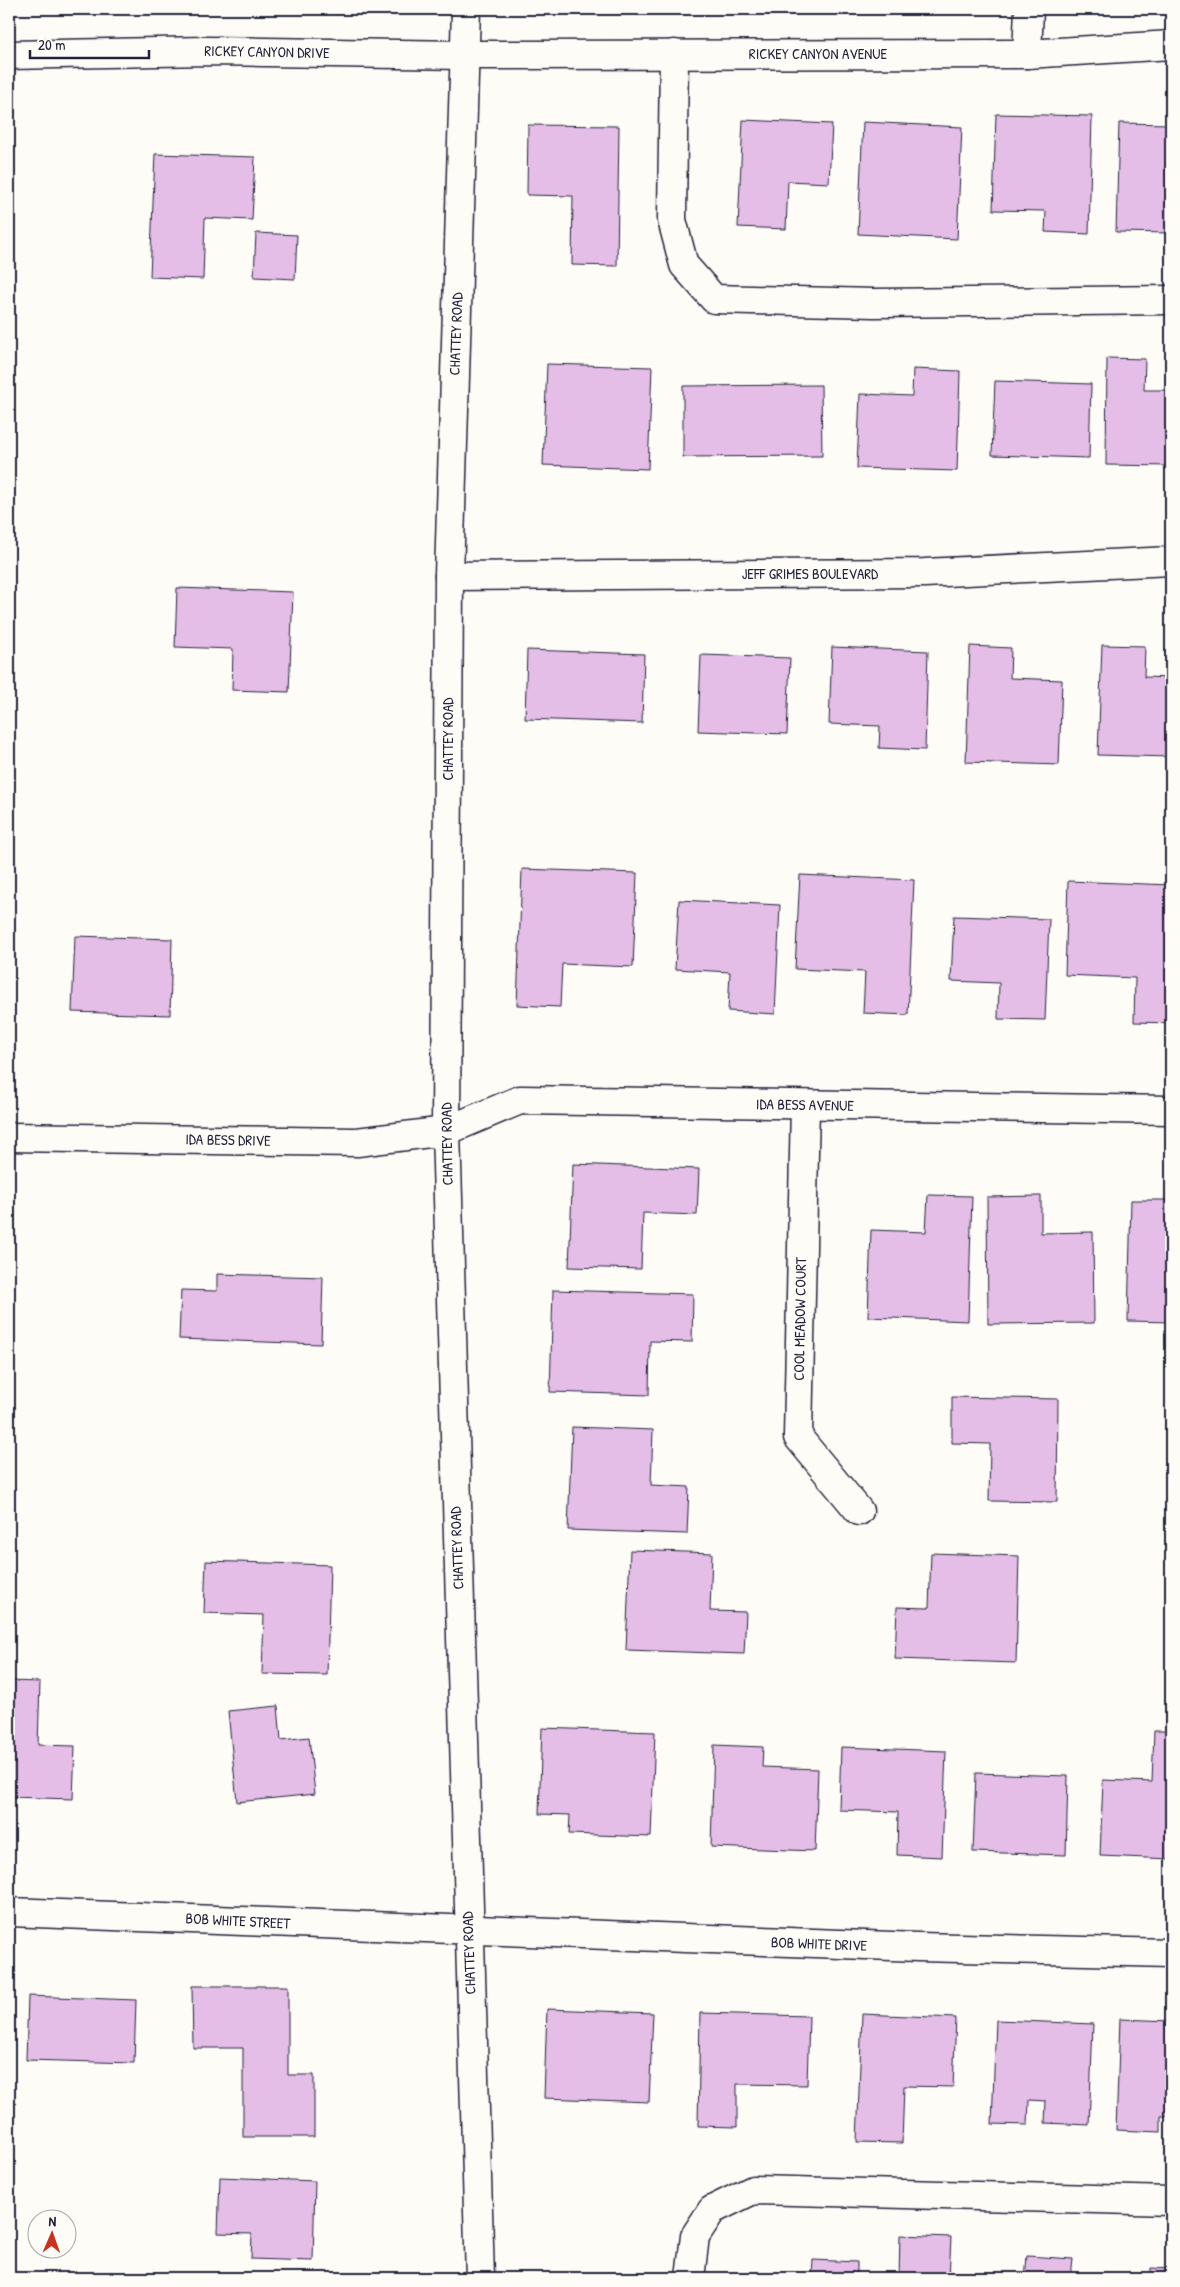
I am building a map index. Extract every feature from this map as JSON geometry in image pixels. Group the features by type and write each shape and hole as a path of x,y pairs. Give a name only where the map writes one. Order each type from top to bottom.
{"street":[{"name":"CHATTEY ROAD","path":"466,9 449,576 446,1131 468,1931 480,2278"},
{"path":"1027,54 1030,9"},
{"name":"RICKEY CANYON AVENUE","path":"465,55 1027,54 1171,45"},
{"name":"RICKEY CANYON DRIVE","path":"9,55 206,50 465,55"},
{"path":"674,54 672,220 684,265 714,299 874,303 1171,300"},
{"name":"JEFF GRIMES BOULEVARD","path":"449,576 924,573 1171,561"},
{"name":"IDA BESS AVENUE","path":"446,1131 520,1100 1171,1110"},
{"name":"COOL MEADOW COURT","path":"805,1105 798,1437 859,1511"},
{"name":"IDA BESS DRIVE","path":"9,1137 357,1142 446,1131"},
{"name":"BOB WHITE STREET","path":"9,1912 468,1931"},
{"name":"BOB WHITE DRIVE","path":"468,1931 918,1947 1171,1953"},
{"path":"690,2278 695,2236 712,2210 753,2190 1171,2201"}],"building":[{"path":"996,114 1092,116 1089,234 1045,232 1046,211 993,210"},
{"path":"743,120 832,124 829,183 788,181 786,229 738,227"},
{"path":"863,122 962,127 957,239 858,234"},
{"path":"1119,123 1171,124 1171,233 1116,232"},
{"path":"528,125 619,126 617,266 572,265 573,196 527,195"},
{"path":"155,154 255,157 252,220 205,218 203,279 150,277"},
{"path":"256,233 297,235 295,279 254,277"},
{"path":"1107,358 1145,359 1144,390 1171,390 1171,466 1106,465"},
{"path":"547,364 652,367 648,469 543,465"},
{"path":"913,369 960,371 957,471 857,468 860,394 912,396"},
{"path":"995,381 1091,384 1089,458 992,455"},
{"path":"821,385 822,456 683,457 683,386"},
{"path":"177,588 293,592 289,692 232,690 233,649 175,647"},
{"path":"1102,645 1145,646 1144,677 1171,678 1171,757 1098,755"},
{"path":"970,646 1011,648 1010,678 1062,680 1059,765 966,762"},
{"path":"832,647 928,651 925,750 879,748 880,726 829,724"},
{"path":"527,650 644,654 642,723 525,719"},
{"path":"701,655 790,658 787,734 698,731"},
{"path":"522,869 637,873 633,967 562,964 560,1007 517,1005"},
{"path":"800,875 914,880 908,1015 863,1013 865,972 795,969"},
{"path":"1068,881 1171,885 1171,1023 1134,1022 1135,978 1065,975"},
{"path":"679,900 780,905 775,1014 728,1011 730,972 675,969"},
{"path":"954,916 1049,919 1045,1020 998,1019 999,983 951,981"},
{"path":"75,936 172,939 170,1015 72,1012"},
{"path":"573,1164 699,1169 697,1215 643,1213 641,1269 569,1267"},
{"path":"928,1195 972,1196 968,1321 868,1317 871,1230 926,1232"},
{"path":"1041,1196 1041,1233 1093,1232 1094,1323 988,1324 987,1197"},
{"path":"1131,1200 1171,1200 1171,1322 1128,1321"},
{"path":"217,1274 323,1277 321,1344 179,1339 181,1290 217,1291"},
{"path":"553,1290 693,1294 692,1342 650,1341 649,1395 550,1392"},
{"path":"952,1397 1058,1399 1057,1502 989,1501 990,1444 952,1443"},
{"path":"572,1427 653,1430 651,1485 689,1487 687,1534 568,1530"},
{"path":"630,1550 712,1553 710,1611 746,1612 744,1654 626,1650"},
{"path":"931,1553 1019,1556 1016,1663 895,1659 897,1607 929,1608"},
{"path":"206,1561 330,1565 327,1675 262,1674 264,1615 204,1613"},
{"path":"9,1681 40,1682 38,1745 75,1746 73,1799 9,1797"},
{"path":"278,1706 281,1740 309,1737 315,1794 237,1802 228,1711"},
{"path":"542,1728 655,1732 651,1837 569,1834 570,1815 539,1814"},
{"path":"1154,1731 1171,1731 1171,1859 1100,1856 1103,1780 1152,1782"},
{"path":"714,1745 763,1747 762,1767 818,1769 815,1851 711,1847"},
{"path":"841,1747 946,1751 942,1857 897,1855 898,1812 839,1810"},
{"path":"976,1773 1068,1776 1066,1855 973,1852"},
{"path":"192,1986 288,1986 288,2075 314,2075 314,2137 243,2137 243,2048 193,2048"},
{"path":"28,1996 136,2000 134,2063 26,2060"},
{"path":"547,2009 653,2013 649,2102 544,2098"},
{"path":"700,2013 809,2016 807,2085 737,2084 737,2127 698,2126"},
{"path":"862,2014 956,2018 953,2087 904,2086 902,2143 857,2142"},
{"path":"1120,2019 1171,2021 1171,2116 1161,2116 1161,2132 1116,2130"},
{"path":"996,2020 1093,2024 1089,2125 1045,2123 1046,2101 1029,2100 1028,2125 992,2124"},
{"path":"220,2177 315,2181 313,2261 251,2259 252,2234 218,2233"},
{"path":"900,2235 951,2237 949,2278 899,2278"},
{"path":"1027,2256 1073,2259 1071,2278 1025,2278"},
{"path":"813,2260 857,2262 857,2278 812,2278"},
{"path":"1151,2268 1171,2269 1171,2278 1151,2278"}]}
